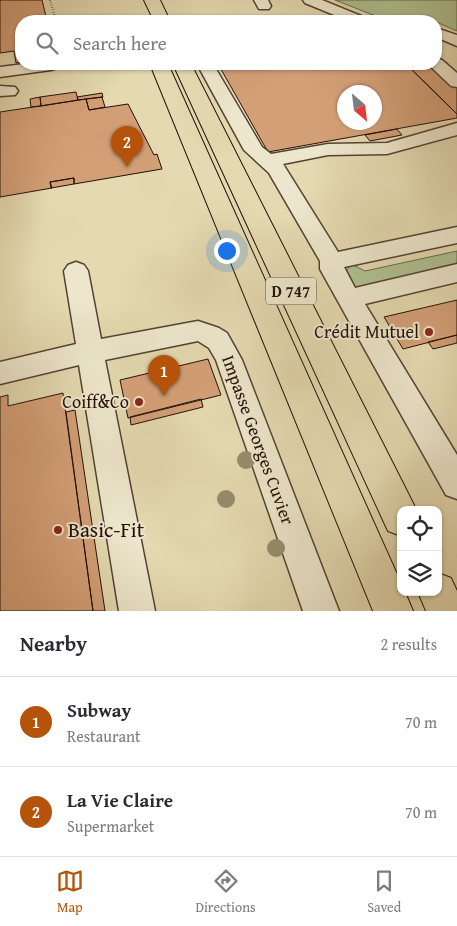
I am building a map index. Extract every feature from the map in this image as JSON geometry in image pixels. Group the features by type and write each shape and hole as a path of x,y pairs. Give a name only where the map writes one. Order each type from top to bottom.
{"highway":[{"path":"152,0 161,15"},
{"name":"D 747","path":"162,70 393,611"},
{"name":"D 747","path":"185,70 397,510"},
{"path":"439,596 446,611"}],"street":[{"path":"310,0 346,15"},
{"path":"442,35 457,41"},
{"path":"442,52 453,50 457,54"},
{"path":"442,68 457,82"},
{"path":"0,72 15,70"},
{"path":"208,70 254,150 277,169 332,261 332,269 457,484"},
{"path":"268,161 337,148 374,150 393,148 416,142 430,135 457,129"},
{"path":"332,261 457,235"},
{"path":"76,271 137,611"},
{"path":"350,298 457,273"},
{"name":"Impasse Georges Cuvier","path":"0,373 90,352 198,331 211,334 221,342 232,368 321,611"}],"path":[{"path":"50,0 54,15"}],"green space":[{"path":"335,0 457,0 457,31 442,24 442,15 373,15"},
{"path":"457,251 457,268 357,289 353,287 345,273 351,264 365,271"}],"building":[{"path":"0,0 42,0 46,15 15,15 15,57 14,51 0,53"},
{"path":"221,70 412,70 457,114 457,118 268,152"},
{"path":"412,70 439,70 457,87 457,114"},
{"path":"76,92 78,100 41,106 40,97"},
{"path":"102,93 103,97 78,100 77,97"},
{"path":"40,97 41,106 31,107 30,99"},
{"path":"102,97 105,107 89,110 86,99"},
{"path":"86,99 89,110 128,104 154,155 157,154 162,169 74,184 74,178 50,182 52,188 0,197 0,112"},
{"path":"397,129 402,135 370,141 365,135"},
{"path":"74,178 74,184 51,188 50,182"},
{"path":"457,300 457,335 403,349 384,317"},
{"path":"457,335 457,343 433,349 428,342"},
{"path":"208,359 221,395 128,418 120,380"},
{"path":"63,393 93,611 0,611 0,397 8,395 8,406"},
{"path":"201,399 203,407 131,425 130,417"},
{"path":"75,410 105,611 93,611 66,412"}],"place":[{"name":"La Vie Claire","path":"127,167"},
{"name":"Crédit Mutuel","path":"429,332"},
{"name":"Subway","path":"164,396"},
{"name":"Coiff&Co","path":"139,402"},
{"name":"Basic-Fit","path":"58,530"}]}
